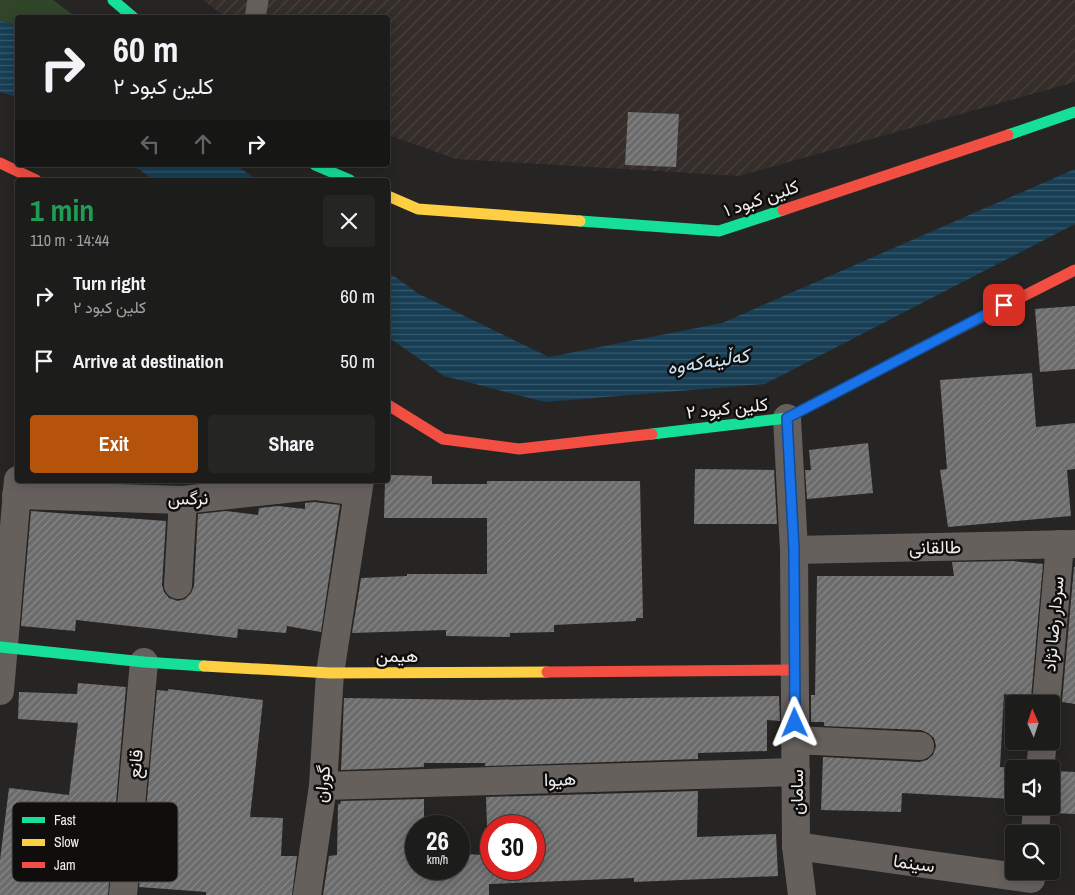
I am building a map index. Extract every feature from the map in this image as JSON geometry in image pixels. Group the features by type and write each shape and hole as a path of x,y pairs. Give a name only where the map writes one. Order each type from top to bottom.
{"street":[{"path":"113,0 130,15"},
{"name":"کلین کبود ۱","path":"390,197 418,209 719,231 1075,112"},
{"path":"0,163 32,178"},
{"path":"320,167 345,178"},
{"name":"کلین کبود ۲","path":"390,406 442,439 519,449 787,418 951,332 1075,270"},
{"name":"سامان","path":"787,418 794,550 796,846 802,895"},
{"name":"نرگس","path":"17,487 183,500 215,489 359,486"},
{"name":"گوران","path":"307,895 324,786 330,673 359,486"},
{"path":"0,691 2,647 17,487"},
{"path":"178,585 183,500"},
{"name":"طالقانی","path":"794,550 1067,544"},
{"name":"سردار رضا نژاد","path":"1047,695 1067,544"},
{"name":"هیمن","path":"2,647 144,662 330,673 795,670"},
{"name":"قانع","path":"131,802 144,662"},
{"path":"796,740 920,746"},
{"name":"هیوا","path":"324,786 796,772"},
{"name":"سینما","path":"796,846 1030,882"},
{"name":"قانع","path":"123,895 124,882"}],"lane":[{"path":"256,15 258,0"}],"shaded area":[{"path":"203,0 1075,0 1075,82 739,176 456,159 390,136 390,15 222,15"}],"green space":[{"path":"0,0 53,0 73,15 15,15 15,25 0,20"}],"water":[{"path":"0,20 15,25 15,96 0,92"},
{"path":"135,167 239,167 254,178 152,178"},
{"name":"کەڵینەکەوە","path":"1075,169 1075,224 765,384 545,402 444,376 390,338 390,273 419,294 549,357 722,323"}],"building":[{"path":"628,112 679,114 676,167 625,165"},
{"path":"1075,306 1075,369 1040,372 1035,309"},
{"path":"1032,373 1036,427 1075,423 1075,469 1067,470 1071,516 948,527 940,470 947,469 940,380"},
{"path":"868,443 873,493 807,499 805,470 811,470 809,450"},
{"path":"695,469 774,470 777,524 694,524"},
{"path":"390,475 432,476 432,484 487,484 487,481 640,481 643,618 636,618 636,621 554,625 554,632 510,633 510,637 446,636 446,630 352,633 361,578 407,576 407,574 487,574 487,518 384,518 385,483 390,483"},
{"path":"314,502 340,505 321,632 287,626 286,633 238,629 237,638 76,620 75,631 21,626 31,511 166,521 162,585 164,592 169,598 178,601 185,599 191,593 194,586 198,514 226,511 258,515 259,508 278,506 305,509 305,503"},
{"path":"1012,561 1043,564 1031,695 1004,694 1000,767 1005,767 1005,799 902,793 901,812 821,810 823,757 919,762 927,760 933,755 936,746 934,738 921,730 824,726 824,722 811,722 811,695 815,695 817,576 954,576 952,562"},
{"path":"1075,567 1075,704 1062,702"},
{"path":"78,683 126,687 116,802 12,802 12,882 109,882 108,895 0,895 0,860 9,788 69,795 78,723 18,719 19,692 77,694"},
{"path":"168,689 263,700 250,817 283,818 281,856 297,856 292,895 206,895 206,892 139,887 139,882 178,882 178,802 147,802 157,690 168,691"},
{"path":"779,696 780,721 767,720 767,751 698,753 698,759 485,766 485,763 424,763 424,767 341,770 344,698 480,700"},
{"path":"1060,771 1075,772 1075,814 1060,813"},
{"path":"698,791 697,837 776,834 778,876 634,882 634,878 489,884 489,895 323,895 329,856 337,855 338,804 341,801 424,799 424,815 405,815 405,880 470,880 470,854 480,855 480,880 545,880 545,815 487,815 486,797"}],"traffic: fast":[{"path":"113,0 130,15"},
{"path":"1008,135 1075,112"},
{"path":"320,167 345,178"},
{"path":"580,221 719,231 783,210"},
{"path":"652,434 787,418 919,349"},
{"path":"0,647 144,662 204,666"}],"traffic: slow":[{"path":"390,197 418,209 580,221"},
{"path":"204,666 330,673 547,672"}],"traffic: jam":[{"path":"783,210 1008,135"},
{"path":"0,163 32,178"},
{"path":"919,349 1075,270"},
{"path":"390,406 443,439 519,449 652,434"},
{"path":"547,672 795,670"}],"route":[{"path":"795,723 794,550 787,418 1004,305"}]}
